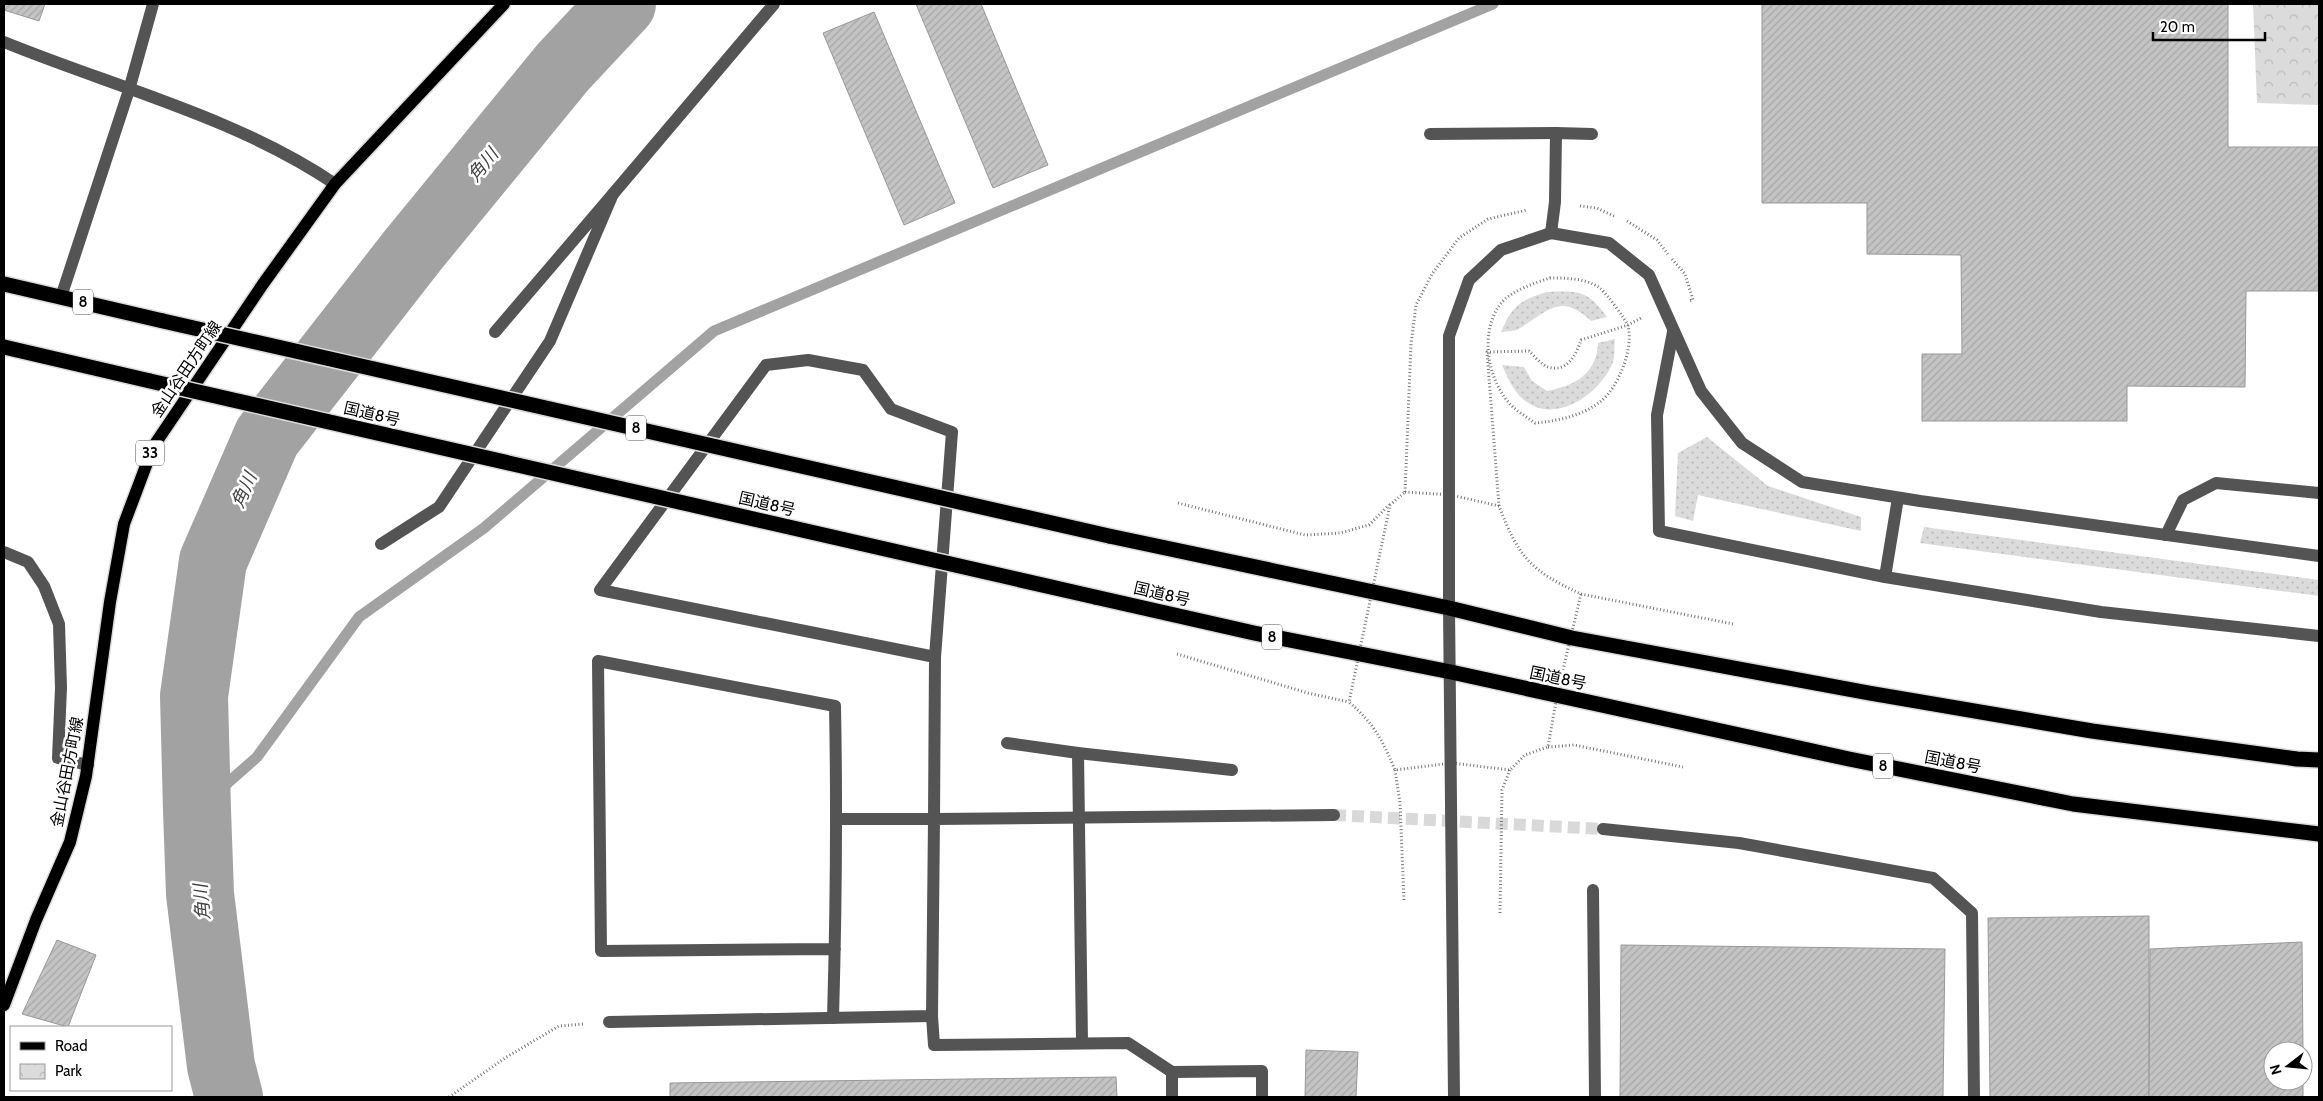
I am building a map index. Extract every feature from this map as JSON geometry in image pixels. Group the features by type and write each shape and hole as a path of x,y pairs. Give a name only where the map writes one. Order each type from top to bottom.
{"highway":[{"name":"8","path":"4,284 1109,536 1449,608 1572,638 1869,693 2092,731 2287,758 2319,760"},
{"name":"国道8号","path":"4,347 1254,633 1451,672 1849,759 2073,804 2319,834"}],"main road":[{"name":"金山谷田方町線","path":"4,1005 36,920 70,842 88,765 110,602 124,524 152,447 263,284 335,184 504,4"}],"street":[{"path":"61,297 129,90 153,4"},
{"path":"495,332 774,4"},
{"path":"4,42 223,125 306,164 335,184"},
{"path":"1551,233 1555,202 1556,133"},
{"path":"1430,134 1592,134"},
{"path":"381,544 439,507 544,350 613,194"},
{"path":"1454,1097 1449,608 1449,336 1469,280 1501,250 1551,233 1609,243 1649,275 1701,391 1742,443 1802,482 1898,498 2319,556"},
{"path":"1673,332 1658,416 1659,531 1885,577 2101,612 2319,636"},
{"path":"935,657 600,590 766,364 808,360 863,370 890,409 952,432 935,657 932,1016 934,1045 1128,1043 1172,1072 1262,1072 1262,1097"},
{"path":"2166,535 2183,500 2216,483 2319,493"},
{"path":"1885,577 1898,498"},
{"path":"4,552 28,562 48,593 59,624 61,688 58,758 88,765"},
{"path":"834,1018 837,819 835,706 598,661 601,951 835,949"},
{"path":"1007,743 1232,770"},
{"path":"1078,753 1082,1042"},
{"path":"837,819 1334,815"},
{"path":"1604,829 1739,843 1933,878 1972,913 1974,1097"},
{"path":"1593,890 1595,1097"},
{"path":"609,1022 932,1016"},
{"path":"1172,1072 1172,1097"}],"path":[{"path":"1405,492 1410,344 1416,305 1432,274 1459,238 1488,219 1555,202 1597,208 1615,216"},
{"path":"1487,352 1529,351 1547,366 1560,368 1575,358 1581,340 1628,325 1662,307 1693,300 1685,274 1656,240 1624,220"},
{"path":"1487,352 1498,386 1512,407 1535,423 1562,420 1601,401 1620,375 1629,349 1628,325 1600,288 1574,278 1550,278 1527,286 1502,302 1490,325 1487,352 1499,506"},
{"path":"1178,503 1305,535 1340,533 1370,525 1390,505"},
{"path":"1581,594 1733,624"},
{"path":"1177,654 1308,693 1348,702"},
{"path":"1548,747 1574,745 1683,767"},
{"path":"1395,770 1400,803 1404,902"},
{"path":"1500,913 1502,790 1510,770"},
{"path":"449,1097 505,1058 559,1026 609,1022"}],"green space":[{"path":"2253,4 2319,4 2319,105 2257,103"},
{"path":"1547,292 1575,292 1582,294 1594,302 1607,317 1591,321 1571,307 1555,307 1518,329 1501,332 1509,316 1518,305 1523,301"},
{"path":"1615,339 1614,360 1599,385 1588,395 1563,408 1537,407 1524,400 1514,388 1502,365 1524,367 1532,381 1547,391 1557,389 1575,382 1589,370 1597,354 1598,343"},
{"path":"1707,437 1768,486 1861,517 1861,531 1698,495 1693,521 1675,516 1678,453"},
{"path":"1924,527 2319,580 2319,596 1920,543"}],"building":[{"path":"4,4 45,4 39,21 4,10"},
{"path":"916,4 981,4 1048,165 993,188"},
{"path":"1762,4 2228,4 2228,147 2319,147 2319,291 2246,291 2245,387 2127,386 2127,421 1922,421 1922,354 1962,354 1961,255 1867,254 1867,203 1762,203"},
{"path":"874,12 955,203 904,225 823,33"},
{"path":"2149,916 2149,1097 1990,1097 1988,918"},
{"path":"57,940 96,955 68,1026 22,1014"},
{"path":"2302,942 2303,1041 2263,1041 2263,1091 2303,1091 2303,1097 2149,1097 2150,949"},
{"path":"1621,945 1945,949 1943,1097 1620,1097"},
{"path":"1306,1050 1358,1052 1356,1097 1305,1097"},
{"path":"1116,1077 1117,1097 670,1097 670,1083"}],"waterway":[{"name":"角川","path":"229,1097 221,1066 200,894 197,810 194,696 213,561 267,437 413,250 563,67 622,4"},
{"path":"197,810 257,757 359,617 484,528 714,331 1493,4"}],"tunnel":[{"path":"1334,815 1603,829"}]}
